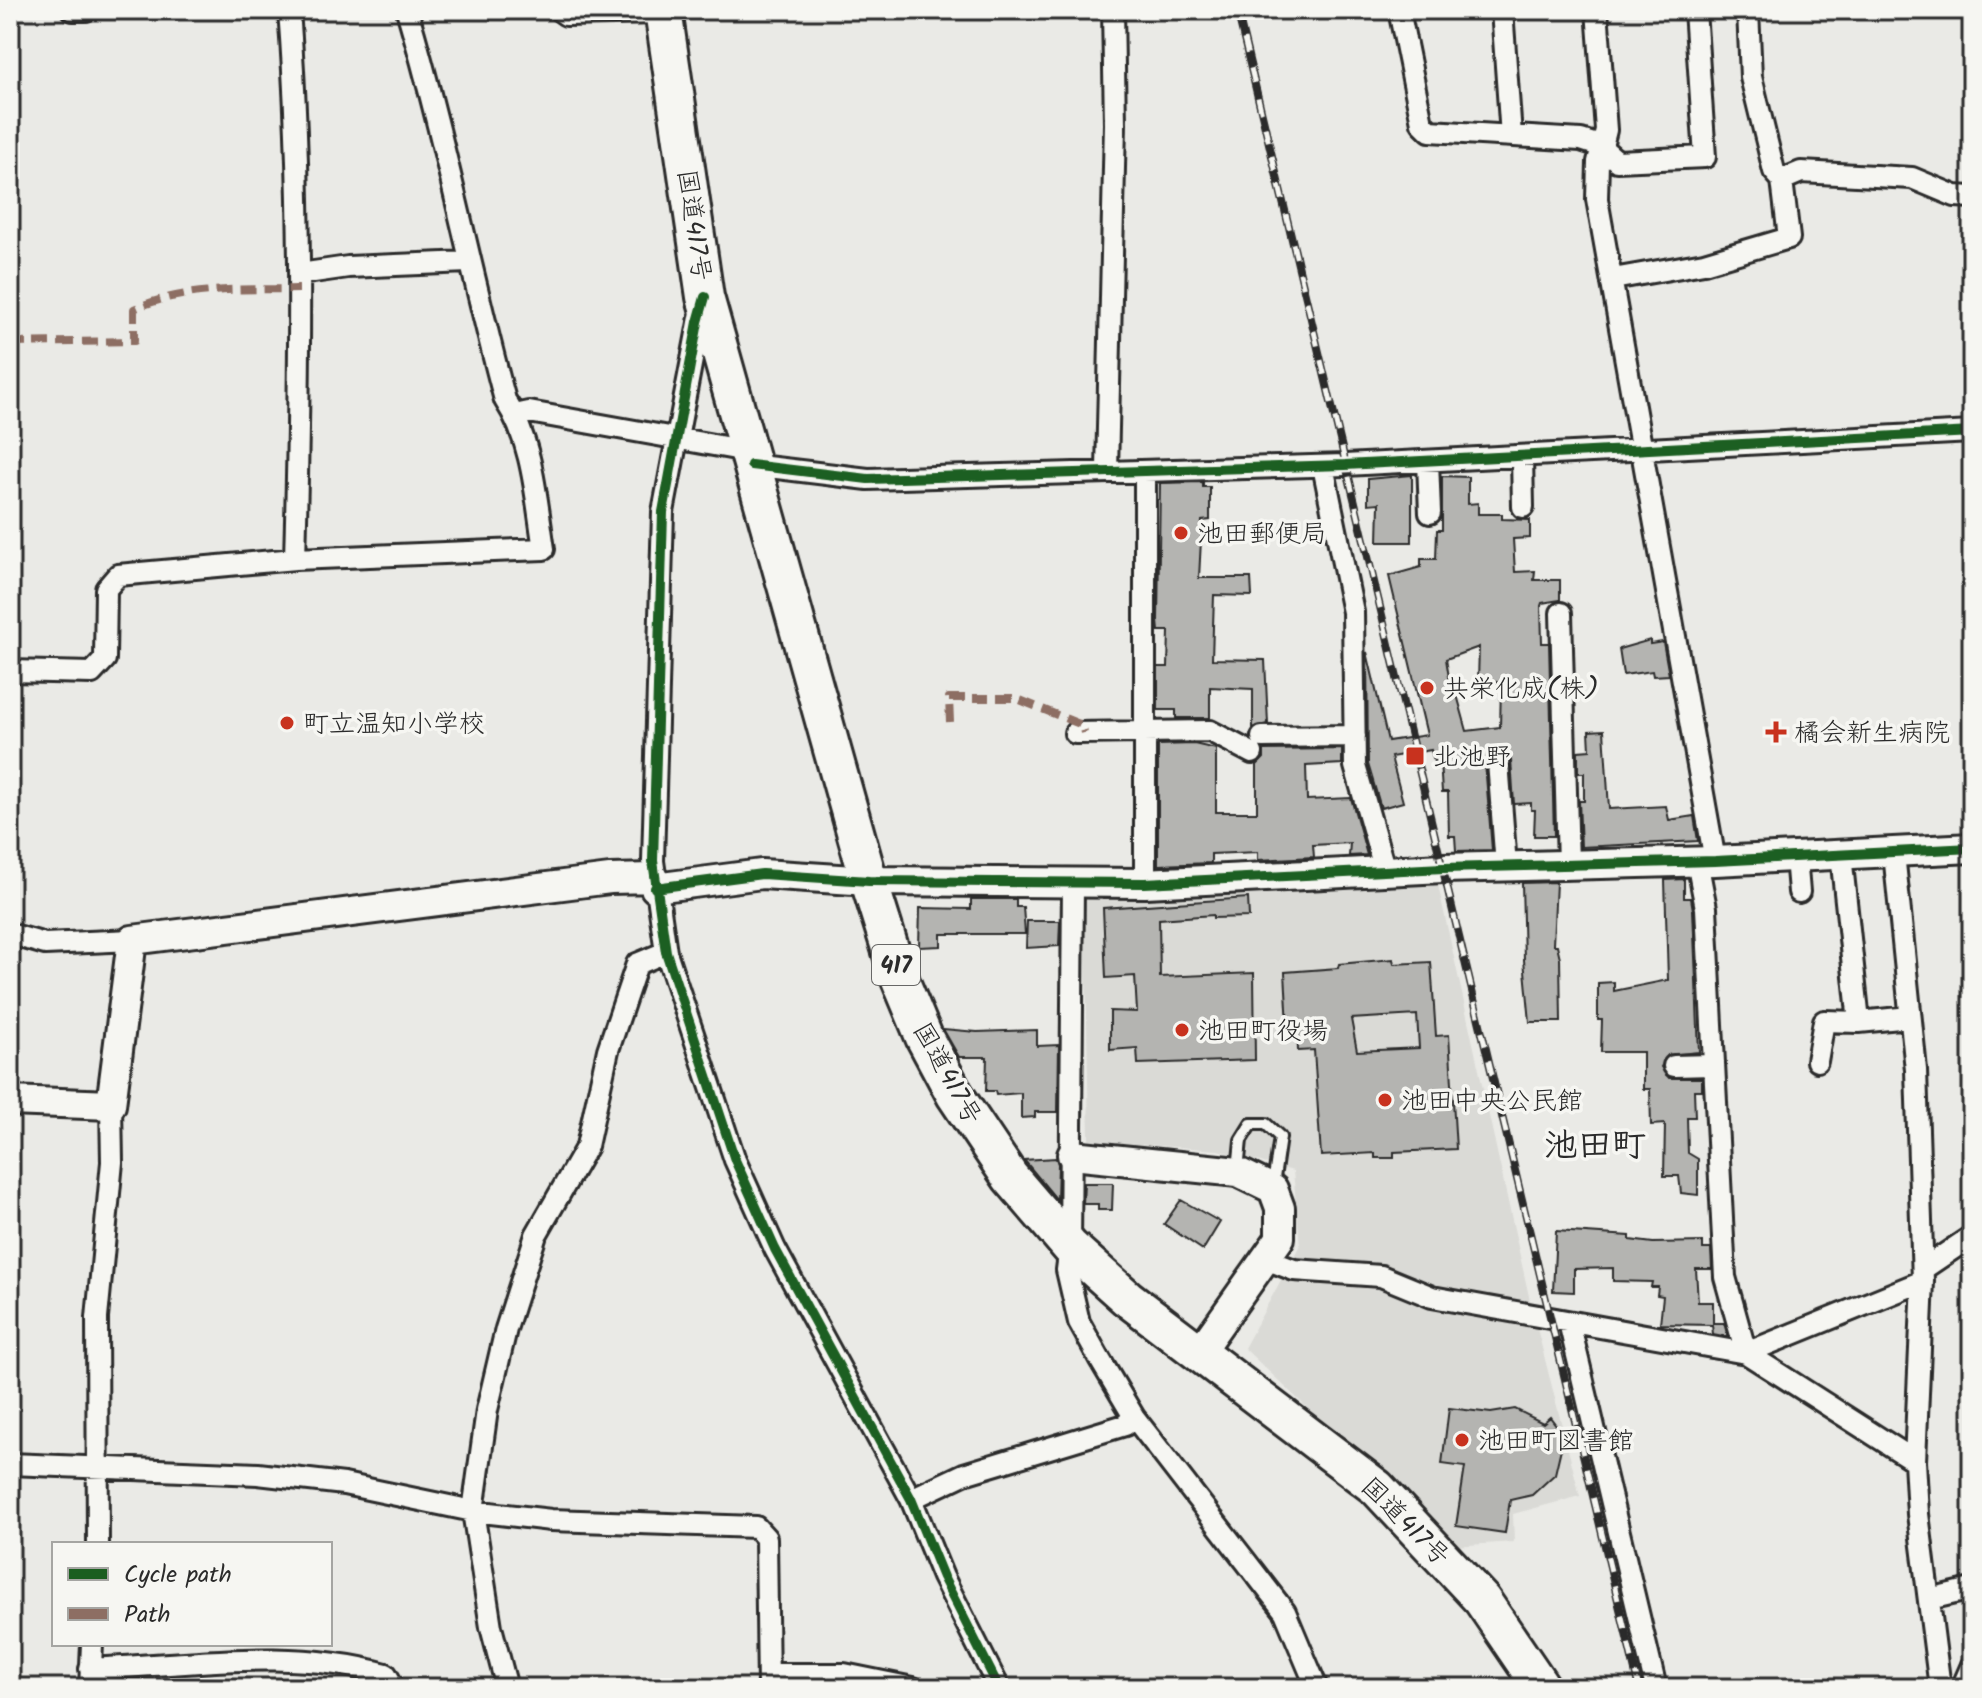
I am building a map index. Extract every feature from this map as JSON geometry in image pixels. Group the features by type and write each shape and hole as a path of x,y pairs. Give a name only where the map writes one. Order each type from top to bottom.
{"highway":[{"name":"国道417号","path":"663,12 705,297 869,881 904,989 924,1037 955,1095 1010,1177 1070,1247 1127,1298 1377,1488 1482,1600 1542,1688"}],"street":[{"path":"73,10 86,10"},
{"path":"289,10 295,88 300,274 295,559"},
{"path":"10,671 92,673 105,659 106,589 118,575 295,559 544,549 531,467 515,415 505,400 468,262 437,112 407,10"},
{"path":"559,10 566,15 663,12"},
{"path":"1107,471 1115,124 1113,10"},
{"path":"1399,10 1422,123 1430,131 1581,140 1600,146 1617,161 1705,157 1695,10"},
{"path":"1502,10 1511,136"},
{"path":"1597,10 1606,130 1600,146 1597,199 1641,449 1706,861 1712,1065 1725,1277 1746,1353"},
{"path":"1613,279 1704,263 1789,238 1782,180 1774,171 1751,77 1748,10"},
{"path":"1782,180 1801,172 1912,178 1955,196 1972,197"},
{"path":"300,274 348,267 468,262"},
{"path":"705,297 663,512 654,883 666,952 735,1160 775,1249 911,1499 943,1577 999,1688"},
{"path":"515,415 529,412 677,440 749,458 868,479 1323,466 1972,432"},
{"path":"1522,456 1523,507"},
{"path":"1428,461 1430,513"},
{"path":"1323,466 1353,612 1355,766 1385,871"},
{"path":"1145,471 1145,883"},
{"path":"1561,613 1568,864"},
{"path":"1075,733 1210,731 1257,745 1355,736"},
{"path":"1498,762 1506,866"},
{"path":"10,934 45,944 132,940 610,879 654,883 762,874 869,881 1145,883 1972,848"},
{"path":"1894,853 1910,1017 1923,1275 1915,1461 1940,1688"},
{"path":"1841,855 1859,1022"},
{"path":"1796,857 1799,892"},
{"path":"1073,884 1072,1155 1067,1270 1079,1322 1134,1417 1285,1612 1317,1688"},
{"path":"98,1542 97,1318 112,1162 111,1105 132,940"},
{"path":"507,1688 491,1627 473,1511 487,1410 506,1329 536,1235 587,1146 608,1050 637,964 666,952"},
{"path":"1817,1061 1824,1021 1859,1022 1910,1017"},
{"path":"1674,1066 1712,1065"},
{"path":"10,1101 111,1105"},
{"path":"1072,1155 1238,1172 1273,1189 1280,1208 1280,1238 1268,1260 1200,1351"},
{"path":"1746,1353 1923,1275 1972,1236"},
{"path":"1268,1260 1294,1270 1381,1276 1432,1297 1746,1353 1915,1461"},
{"path":"1569,1322 1656,1688"},
{"path":"911,1499 964,1474 1125,1425 1134,1417"},
{"path":"10,1464 184,1468 344,1484 473,1511 551,1520 756,1527 766,1538 768,1681 844,1674 913,1688"},
{"path":"1929,1599 1972,1589"},
{"path":"92,1646 90,1678 168,1666 178,1661 257,1659 352,1665 386,1674 394,1688"},
{"path":"1962,1688 1972,1665"}],"lane":[{"path":"1238,1172 1241,1140 1251,1124 1266,1124 1280,1137 1273,1189"}],"shaded area":[{"path":"1436,876 1530,1301 1580,1496 1513,1514 1514,1542 1453,1546 1244,1348 1300,1245 1293,1171 1218,1150 1089,1141 1085,896"}],"building":[{"path":"1412,475 1412,542 1378,542 1379,503 1368,504 1368,479"},
{"path":"1442,476 1468,477 1468,504 1478,503 1478,514 1502,514 1502,519 1530,520 1530,538 1513,539 1515,572 1535,571 1534,580 1560,580 1560,600 1542,603 1541,606 1542,643 1549,643 1554,836 1534,836 1535,810 1531,810 1531,803 1514,804 1511,760 1504,751 1496,749 1487,756 1485,763 1492,850 1456,851 1455,836 1449,836 1448,792 1442,792 1440,761 1434,762 1431,750 1391,757 1403,802 1381,808 1368,764 1367,652 1388,741 1427,735 1389,576 1421,567 1421,559 1436,559 1437,530 1442,530","holes":["1479,647 1478,681 1497,682 1497,686 1501,686 1500,727 1467,731 1457,695 1452,696 1446,659"]},
{"path":"1203,482 1203,487 1210,487 1210,520 1202,521 1199,578 1251,578 1252,596 1214,595 1212,659 1265,660 1268,724 1253,728 1253,689 1210,687 1210,718 1176,718 1176,710 1158,710 1158,667 1168,667 1169,631 1159,631 1158,621 1160,483"},
{"path":"1650,640 1650,644 1663,642 1669,675 1653,676 1652,671 1623,675 1619,649"},
{"path":"1604,730 1609,809 1666,806 1669,820 1694,816 1698,841 1581,847 1579,801 1584,801 1584,773 1578,773 1578,751 1590,750 1589,731"},
{"path":"1194,744 1216,749 1216,812 1257,812 1257,765 1264,758 1264,750 1342,749 1342,764 1306,766 1307,800 1351,798 1367,855 1349,856 1350,843 1313,845 1314,857 1258,860 1258,852 1211,854 1211,863 1158,865 1158,745"},
{"path":"1684,879 1684,898 1691,898 1693,910 1699,1052 1668,1055 1661,1067 1669,1078 1702,1078 1702,1090 1694,1090 1695,1117 1687,1117 1688,1153 1698,1159 1698,1195 1681,1193 1679,1176 1664,1176 1665,1124 1651,1125 1650,1089 1643,1089 1643,1052 1601,1052 1602,1020 1598,1020 1598,983 1614,982 1614,991 1668,980 1665,880"},
{"path":"1556,882 1553,945 1557,945 1560,958 1561,1022 1530,1022 1524,960 1522,883"},
{"name":"池田町役場","path":"1248,898 1249,917 1213,918 1213,915 1159,919 1160,977 1254,973 1255,1060 1138,1064 1137,1048 1110,1050 1110,1011 1137,1012 1135,976 1106,978 1103,908"},
{"path":"971,899 1016,899 1016,907 1023,907 1025,934 941,934 941,946 919,947 920,908 971,909"},
{"path":"1027,921 1060,921 1059,946 1026,948"},
{"name":"池田中央公民館","path":"1393,959 1394,964 1431,962 1436,1036 1449,1035 1456,1149 1394,1152 1394,1158 1375,1158 1375,1153 1321,1156 1314,1050 1298,1051 1297,1027 1288,1027 1285,972 1338,968 1339,964","holes":["1417,1015 1419,1048 1357,1051 1351,1019"]},
{"path":"943,1029 977,1032 1037,1030 1037,1046 1059,1045 1058,1112 1035,1112 1035,1117 1021,1118 1021,1093 996,1095 995,1091 986,1091 987,1057 959,1057"},
{"path":"1056,1158 1058,1164 1057,1200 1024,1160"},
{"path":"1084,1183 1113,1183 1112,1210 1098,1210 1098,1204 1083,1204"},
{"path":"1181,1200 1220,1222 1203,1250 1164,1224"},
{"path":"1556,1231 1630,1236 1630,1240 1653,1243 1703,1242 1703,1249 1711,1249 1712,1269 1696,1269 1698,1302 1713,1302 1713,1323 1724,1323 1728,1337 1713,1334 1712,1325 1660,1324 1663,1296 1657,1295 1658,1287 1651,1287 1652,1282 1613,1281 1613,1268 1574,1269 1574,1292 1553,1291"},
{"path":"1449,1408 1491,1413 1515,1409 1543,1423 1550,1417 1556,1425 1562,1444 1555,1474 1532,1495 1510,1500 1505,1533 1456,1526 1465,1467 1442,1464"}],"railway":[{"path":"1237,10 1639,1688"}],"marked path":[{"path":"10,343 134,341 134,309 154,302 215,291 299,289"},
{"path":"950,722 949,698 1015,698 1082,725 1084,733"}],"cycle path":[{"path":"705,297 663,512 653,861 666,952 735,1160 775,1249 911,1499 943,1577 999,1688"},
{"path":"751,465 868,479 1345,465 1972,432"},
{"path":"655,888 762,874 869,881 1145,883 1972,848"}],"place":[{"name":"池田郵便局","path":"1181,533"},
{"name":"共栄化成(株)","path":"1427,688"},
{"name":"町立温知小学校","path":"287,723"},
{"name":"橘会新生病院","path":"1776,732"},
{"name":"北池野","path":"1415,756"},
{"name":"池田町役場","path":"1182,1030"},
{"name":"池田中央公民館","path":"1385,1100"},
{"name":"池田町図書館","path":"1462,1440"}],"district":[{"name":"池田町","path":"1595,1144"}]}
